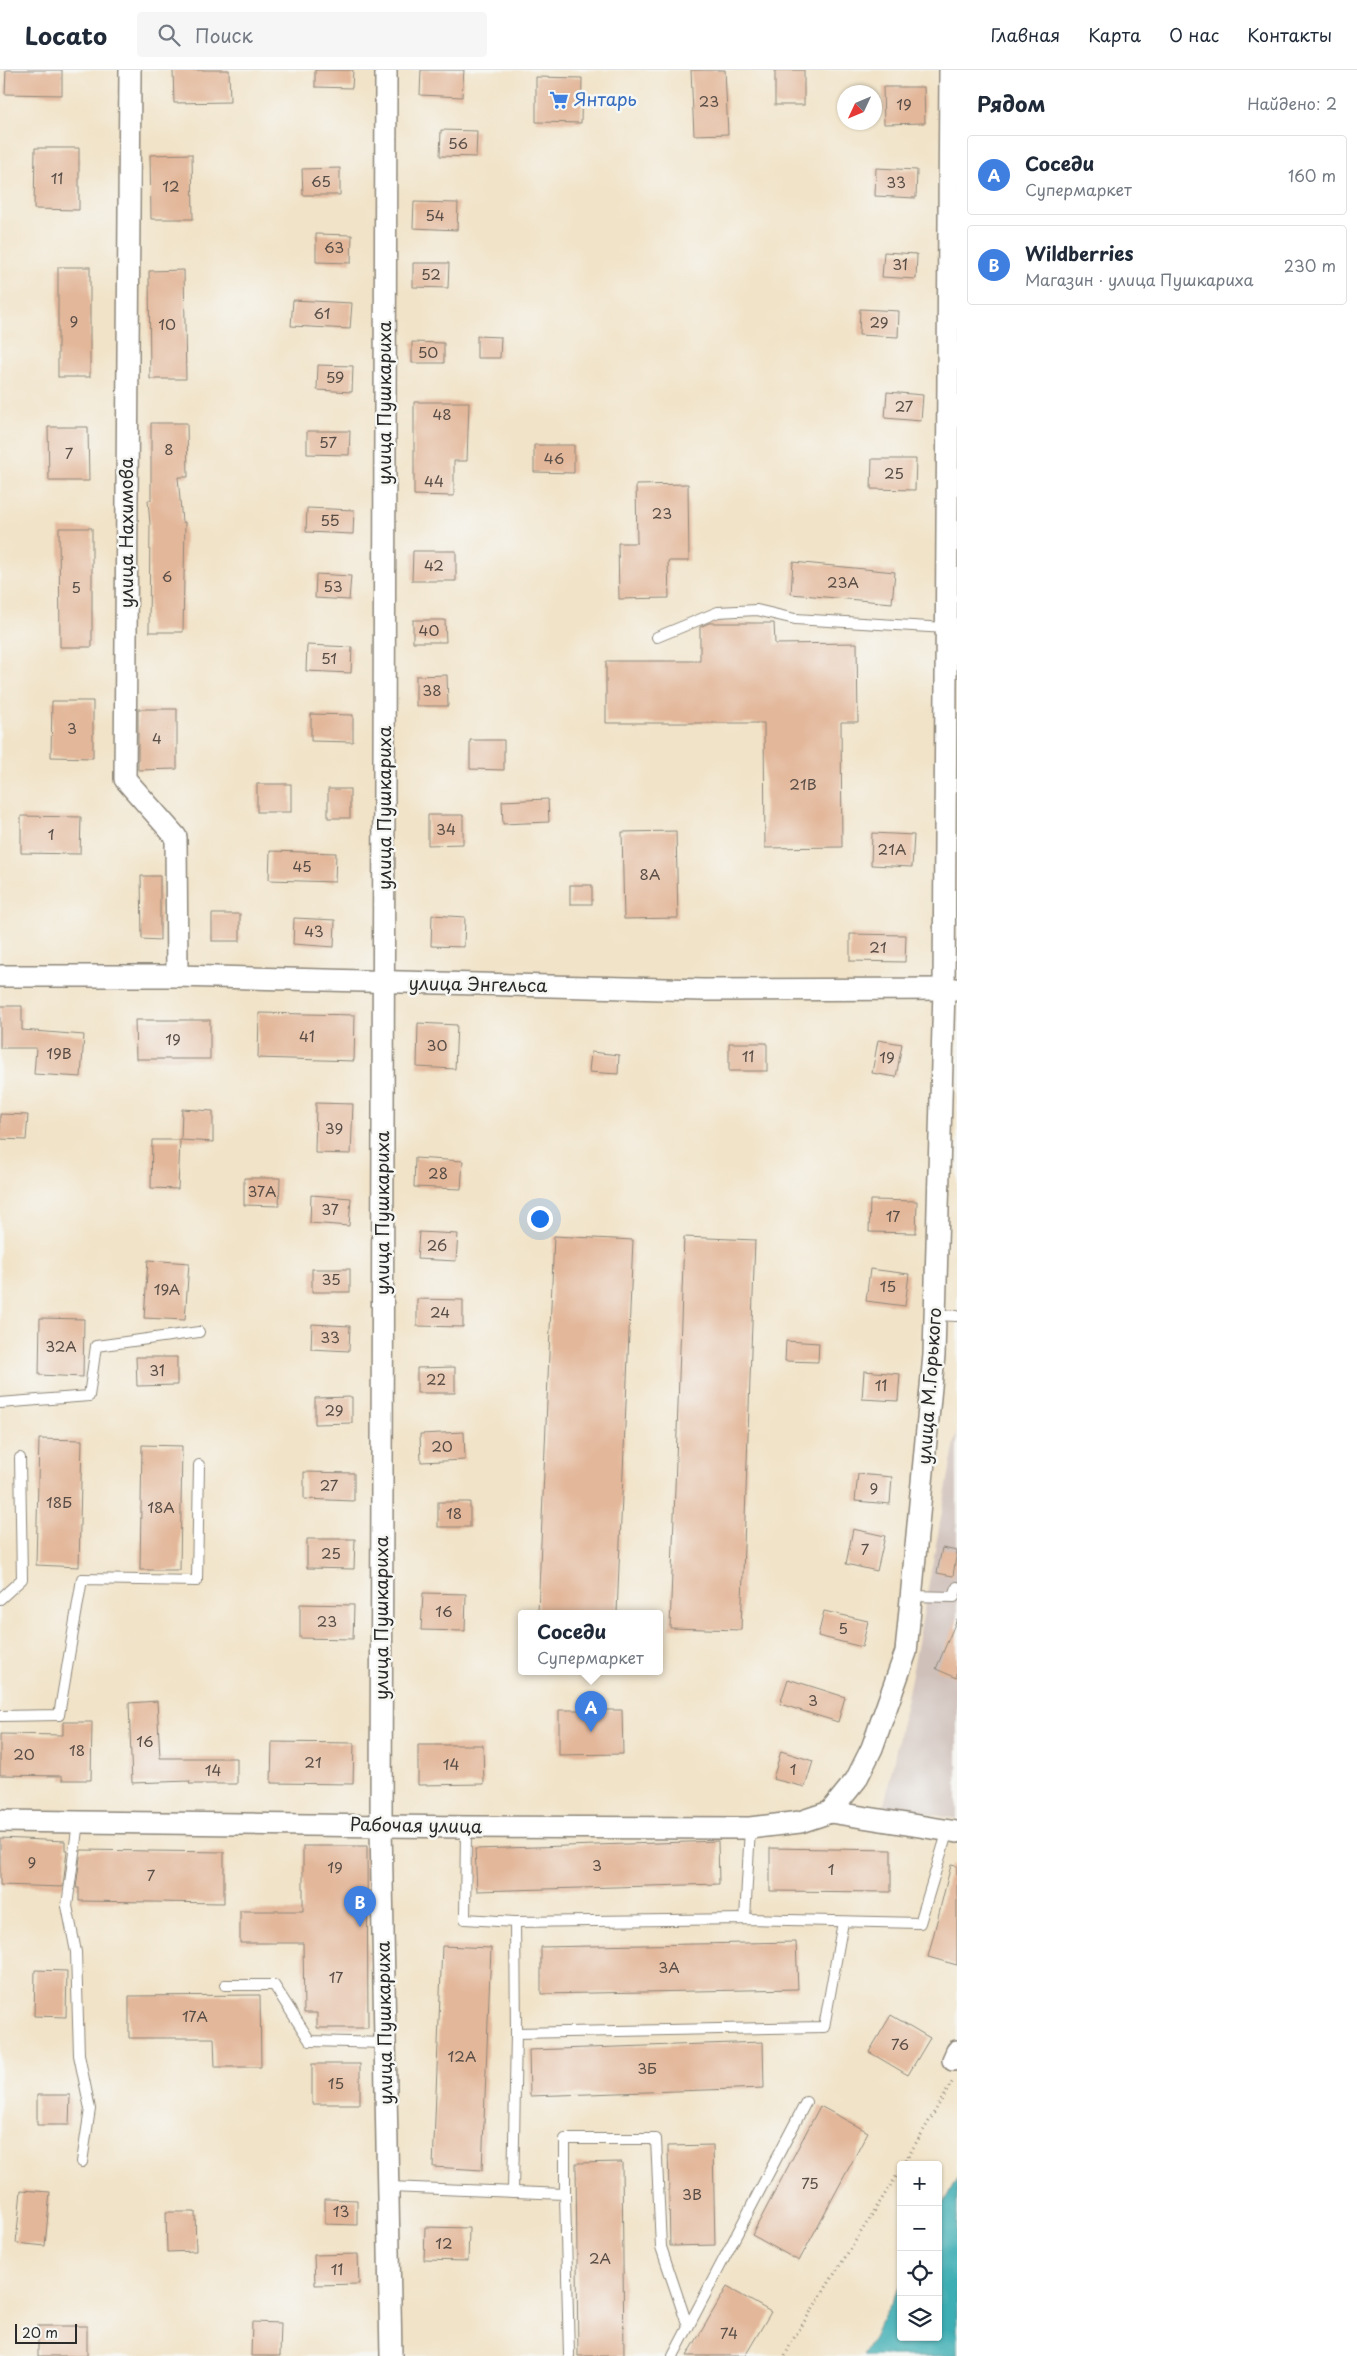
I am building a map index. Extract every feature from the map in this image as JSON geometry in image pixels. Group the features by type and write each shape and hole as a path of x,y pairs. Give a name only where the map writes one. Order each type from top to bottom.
{"street":[{"name":"улица Нахимова","path":"130,70 125,779 176,837 177,976"},
{"name":"улица Пушкариха","path":"386,70 381,1826 391,2356"},
{"name":"улица М.Горького","path":"830,1812 856,1780 872,1748 906,1652 934,1355 950,989 946,628 950,70"},
{"name":"улица Энгельса","path":"0,976 177,976 703,990 950,989"},
{"name":"Рабочая улица","path":"0,1821 466,1827 750,1828 800,1822 830,1812"},
{"path":"830,1812 952,1831"}],"lane":[{"path":"657,637 718,612 757,610 795,619 946,628"},
{"path":"935,1315 957,1316"},
{"path":"0,1403 89,1396 96,1346 199,1332"},
{"path":"0,1599 22,1579 20,1458"},
{"path":"0,1716 59,1715 82,1580 196,1581 199,1465"},
{"path":"912,1596 956,1594"},
{"path":"78,1822 67,1906 76,1952 79,2055 90,2109 82,2162"},
{"path":"466,1827 465,1919 515,1922 745,1919 920,1923 952,1831"},
{"path":"745,1919 750,1828"},
{"path":"513,2192 516,2033 515,1922"},
{"path":"516,2033 824,2028 843,1922"},
{"path":"225,1985 274,1985 310,2041 386,2043"},
{"path":"673,2356 806,2102"},
{"path":"568,2356 565,2139 656,2139 661,2247 688,2327"},
{"path":"389,2188 565,2194"}],"path":[{"path":"905,2161 956,2061"},
{"path":"786,2356 792,2341 897,2175"}],"shaded area":[{"path":"957,1431 957,1819 884,1806 914,1664"}],"water":[{"path":"957,2178 957,2356 863,2356 897,2292 897,2341 942,2341 942,2206"}],"building":[{"path":"6,70 62,70 62,95 5,94"},
{"path":"173,70 229,70 230,102 174,103"},
{"path":"315,70 353,70 352,88 315,87"},
{"path":"421,70 464,70 462,97 420,95"},
{"path":"691,70 725,70 728,134 694,135"},
{"path":"775,70 804,70 804,105 775,105"},
{"name":"Янтарь","path":"536,77 582,78 581,123 536,122"},
{"path":"883,87 924,87 925,123 884,124"},
{"path":"441,130 477,131 476,157 440,156"},
{"path":"35,148 79,148 79,210 34,209"},
{"path":"192,154 193,219 151,219 150,155"},
{"path":"340,168 340,195 303,195 302,169"},
{"path":"876,168 917,170 916,198 875,196"},
{"path":"414,202 458,203 457,230 413,228"},
{"path":"316,234 352,235 351,263 316,262"},
{"path":"884,252 917,254 916,279 882,277"},
{"path":"413,263 449,263 448,288 413,287"},
{"path":"58,267 90,267 90,377 58,377"},
{"path":"184,270 186,379 150,379 149,271"},
{"path":"293,300 352,303 350,329 291,326"},
{"path":"860,309 899,311 898,337 859,335"},
{"path":"477,336 501,337 500,358 477,358"},
{"path":"412,342 444,343 444,363 412,363"},
{"path":"318,365 353,366 352,392 317,390"},
{"path":"887,392 923,395 921,421 885,418"},
{"path":"414,402 469,402 467,461 454,461 454,496 414,495"},
{"path":"151,423 187,423 188,477 178,477 182,522 185,522 183,632 149,632 150,524 148,500 151,500"},
{"path":"48,427 88,427 89,481 49,481"},
{"path":"307,431 350,431 349,455 307,454"},
{"path":"534,445 574,445 574,473 534,472"},
{"path":"872,459 916,459 915,490 871,489"},
{"path":"688,484 689,561 668,561 669,598 619,599 618,543 637,543 636,485"},
{"path":"307,508 354,510 353,534 306,532"},
{"path":"59,528 92,528 92,647 60,647"},
{"path":"413,551 456,551 456,581 412,581"},
{"path":"793,562 895,572 892,603 791,594"},
{"path":"316,574 351,576 349,600 315,598"},
{"path":"413,620 445,620 446,642 413,642"},
{"path":"709,623 774,623 775,644 857,643 858,722 841,722 842,847 765,848 764,723 606,723 606,661 700,661 700,627"},
{"path":"307,645 352,647 351,673 306,671"},
{"path":"447,675 448,706 416,706 416,676"},
{"path":"52,701 93,701 93,758 51,757"},
{"path":"138,709 177,709 177,769 138,770"},
{"path":"311,714 353,715 353,742 311,741"},
{"path":"470,740 504,740 504,770 470,769"},
{"path":"257,784 291,784 291,812 257,812"},
{"path":"328,789 350,789 350,818 328,818"},
{"path":"548,799 549,822 503,824 502,801"},
{"path":"428,815 463,815 463,844 428,845"},
{"path":"21,816 81,817 80,854 21,853"},
{"path":"676,831 678,918 624,919 622,832"},
{"path":"872,833 914,835 912,867 871,865"},
{"path":"270,851 336,853 335,882 269,880"},
{"path":"141,876 160,876 160,940 142,939"},
{"path":"570,885 592,885 592,904 570,904"},
{"path":"212,914 240,914 240,941 212,941"},
{"path":"432,915 465,917 464,947 431,946"},
{"path":"294,918 335,920 334,947 293,944"},
{"path":"850,934 906,935 905,962 850,961"},
{"path":"0,1006 22,1006 22,1030 84,1035 81,1077 34,1074 36,1048 0,1048"},
{"path":"259,1013 355,1015 354,1061 258,1058"},
{"path":"135,1020 210,1020 210,1059 136,1059"},
{"path":"418,1023 457,1025 455,1069 417,1067"},
{"path":"878,1040 902,1044 896,1077 872,1073"},
{"path":"729,1043 767,1043 767,1071 729,1071"},
{"path":"591,1052 619,1055 618,1074 589,1072"},
{"path":"316,1103 353,1104 351,1154 315,1153"},
{"path":"182,1109 213,1111 213,1142 181,1140"},
{"path":"0,1114 28,1115 26,1140 0,1139"},
{"path":"152,1140 180,1140 178,1189 151,1188"},
{"path":"415,1158 463,1161 461,1189 414,1187"},
{"path":"244,1178 280,1178 279,1206 244,1205"},
{"path":"311,1195 351,1198 349,1226 310,1223"},
{"path":"870,1200 917,1201 916,1233 869,1232"},
{"path":"419,1232 458,1234 456,1261 417,1259"},
{"path":"554,1236 633,1240 617,1610 538,1610"},
{"path":"684,1237 755,1240 741,1630 670,1628"},
{"path":"148,1260 189,1263 185,1320 144,1318"},
{"path":"312,1269 350,1269 350,1292 312,1292"},
{"path":"870,1269 909,1274 905,1306 866,1301"},
{"path":"417,1299 463,1300 463,1327 417,1326"},
{"path":"40,1318 84,1319 83,1377 39,1375"},
{"path":"312,1324 350,1326 349,1351 311,1349"},
{"path":"786,1341 819,1343 818,1362 785,1361"},
{"path":"136,1357 177,1357 177,1385 137,1386"},
{"path":"455,1367 455,1393 417,1393 417,1368"},
{"path":"864,1371 900,1374 898,1401 862,1399"},
{"path":"352,1397 352,1423 315,1424 315,1398"},
{"path":"464,1432 465,1460 421,1462 420,1434"},
{"path":"39,1439 82,1440 79,1567 36,1565"},
{"path":"142,1445 182,1446 180,1570 140,1570"},
{"path":"304,1472 354,1473 354,1501 304,1499"},
{"path":"858,1474 892,1477 890,1504 855,1501"},
{"path":"438,1502 470,1502 470,1527 438,1527"},
{"path":"853,1529 885,1536 877,1571 846,1564"},
{"path":"307,1539 355,1539 354,1569 307,1568"},
{"path":"942,1548 957,1551 953,1576 937,1573"},
{"path":"423,1593 466,1594 465,1631 421,1630"},
{"path":"300,1604 354,1605 353,1639 300,1638"},
{"path":"824,1611 868,1621 862,1647 818,1636"},
{"path":"957,1619 957,1678 936,1669"},
{"path":"788,1679 845,1697 838,1722 780,1704"},
{"path":"157,1701 160,1758 237,1758 237,1784 189,1784 190,1781 132,1783 129,1703"},
{"path":"559,1710 622,1710 623,1754 559,1755"},
{"path":"63,1722 92,1722 91,1780 62,1780 62,1776 0,1775 0,1734 63,1735"},
{"path":"272,1742 354,1743 353,1784 271,1783"},
{"path":"418,1745 483,1745 484,1784 418,1785"},
{"path":"781,1751 813,1761 805,1787 773,1779"},
{"path":"0,1838 65,1841 65,1850 67,1850 63,1887 0,1885"},
{"path":"718,1841 719,1884 477,1891 475,1849"},
{"path":"303,1846 367,1846 368,2028 317,2028 317,2013 304,2013 303,1943 240,1943 240,1911 303,1911"},
{"path":"770,1848 891,1850 891,1892 770,1891"},
{"path":"81,1850 224,1852 224,1903 79,1901 79,1888 76,1888"},
{"path":"951,1865 957,1866 957,1965 928,1957"},
{"path":"796,1942 798,1989 541,1994 541,1947"},
{"path":"442,1946 491,1948 482,2170 433,2167"},
{"path":"35,1970 67,1971 66,2017 34,2016"},
{"path":"260,1995 261,2067 215,2067 214,2038 129,2038 129,1996"},
{"path":"891,2015 930,2038 908,2075 869,2052"},
{"path":"763,2042 764,2088 530,2096 529,2050"},
{"path":"312,2064 360,2064 360,2104 312,2104"},
{"path":"37,2095 70,2095 69,2125 37,2125"},
{"path":"820,2106 868,2132 799,2261 752,2235"},
{"path":"713,2145 715,2245 670,2246 668,2146"},
{"path":"622,2162 624,2356 578,2356 576,2163"},
{"path":"21,2190 50,2192 45,2246 16,2243"},
{"path":"325,2199 357,2200 357,2225 325,2224"},
{"path":"166,2212 195,2212 196,2251 167,2252"},
{"path":"425,2227 469,2228 468,2261 424,2260"},
{"path":"358,2254 359,2284 315,2285 314,2255"},
{"path":"727,2287 771,2312 745,2356 687,2356"},
{"path":"252,2322 281,2323 280,2356 251,2356"},
{"path":"38,2326 87,2326 87,2356 38,2356"}],"place":[{"name":"Янтарь","path":"559,100"},
{"name":"Соседи","path":"591,1732"},
{"name":"Wildberries","path":"360,1927"}]}
